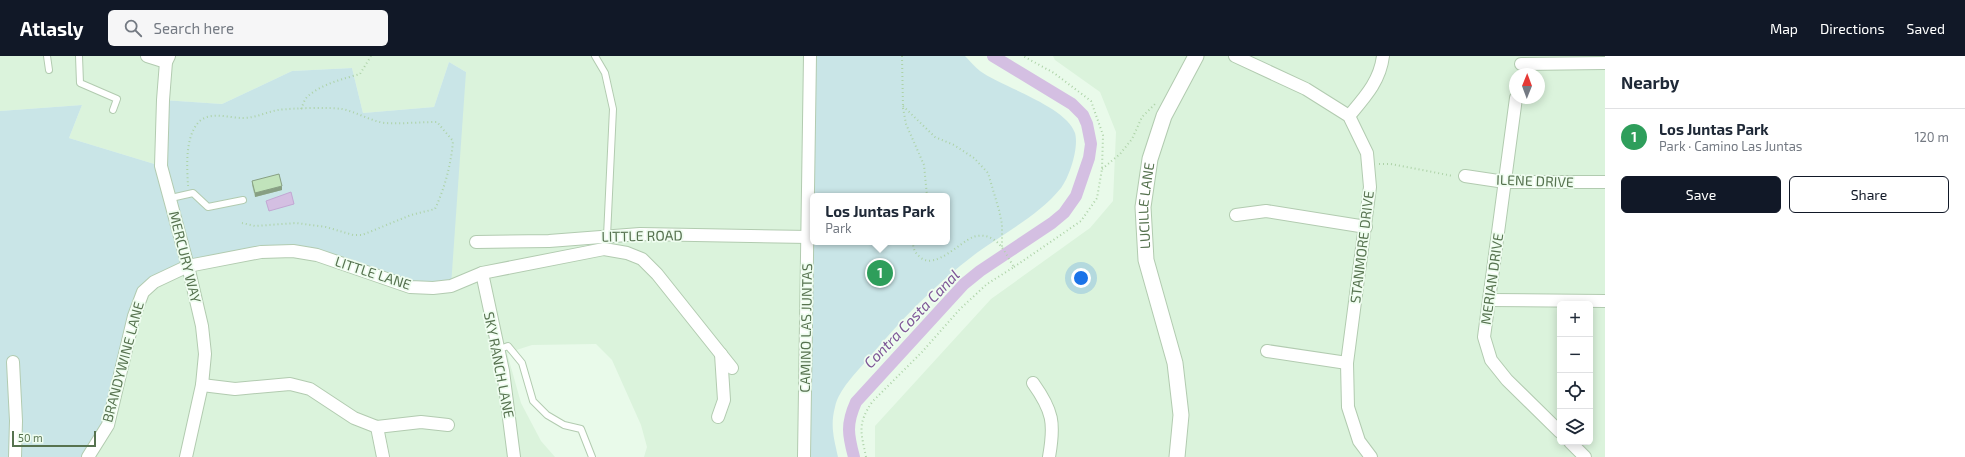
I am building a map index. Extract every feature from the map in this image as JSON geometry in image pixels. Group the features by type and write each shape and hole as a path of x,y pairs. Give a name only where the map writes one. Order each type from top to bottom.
{"street":[{"path":"147,56 167,59"},
{"name":"CAMINO LAS JUNTAS","path":"804,457 810,56"},
{"name":"LUCILLE LANE","path":"1177,457 1180,415 1175,363 1146,260 1143,207 1150,159 1164,116 1196,56"},
{"path":"1235,56 1306,89 1349,116 1373,86 1382,66 1383,56"},
{"name":"MERCURY WAY","path":"167,59 161,166 171,198 188,266 202,326 205,354 202,385 186,457"},
{"path":"1520,65 1605,63"},
{"name":"MERIAN DRIVE","path":"1515,104 1484,337 1491,360 1507,380 1557,429"},
{"name":"STANMORE DRIVE","path":"1349,116 1367,152 1370,188 1347,363 1348,406 1359,441 1371,457"},
{"name":"ILENE DRIVE","path":"1464,176 1505,182 1605,182"},
{"path":"1236,216 1266,212 1366,227"},
{"name":"LITTLE ROAD","path":"476,242 549,241 640,234 808,237"},
{"name":"LITTLE LANE","path":"188,266 261,252 293,252 323,257 410,287 451,286 482,273 604,249 627,253 642,259 657,274 732,368"},
{"name":"BRANDYWINE LANE","path":"88,457 108,425 134,316 143,292 154,282 188,266"},
{"name":"SKY RANCH LANE","path":"482,273 508,404 514,457"},
{"path":"1490,300 1605,301"},
{"path":"1267,351 1347,363"},
{"path":"718,417 724,400 721,354"},
{"path":"13,362 16,421 15,457"},
{"path":"1033,383 1046,402 1052,420 1049,457"},
{"path":"202,385 235,389 290,384 310,389 354,418 377,427 422,422 448,425"},
{"path":"377,427 383,457"},
{"path":"1573,445 1585,457"}],"lane":[{"path":"47,56 49,70"},
{"path":"79,56 80,83 117,99 113,110"},
{"path":"596,56 605,73 613,109 608,236"},
{"path":"171,198 193,193 208,207 243,200"},
{"path":"497,350 508,346 522,363 533,401 546,415 564,425 581,429 592,457"}],"path":[{"path":"301,109 306,98 321,88 339,80 360,74 371,56"},
{"path":"902,56 903,106 906,124 924,165 927,193"},
{"path":"866,457 860,428 872,402 922,352 960,309 987,284 1081,221 1097,198 1102,169 1103,135 1091,100 1054,73 1023,56"},
{"path":"1102,169 1120,154 1132,139 1142,117 1159,100"},
{"path":"903,106 935,137 959,148 974,158 988,173 1002,224 1003,248"},
{"path":"188,194 186,162 189,144 197,124 205,117 218,115 244,118 260,116 278,110 342,109 385,123 437,122 453,141 451,164 442,195 435,209 411,216 362,235 354,235 326,227 296,223 255,226 242,223"},
{"path":"1368,167 1383,163 1451,176 1464,176"},
{"path":"914,245 915,252 923,260 935,260 973,237 980,236 992,238 1003,248 1014,267"}],"shaded area":[{"path":"0,56 810,56 804,457 644,457 647,447 641,425 612,360 596,344 532,345 507,353 521,403 541,441 555,457 88,457 134,316 154,282 261,252 317,255 466,72 449,62 434,107 363,113 352,68 292,71 222,104 163,100 161,166 69,138 82,105 0,111"},
{"path":"810,56 965,56 980,71 1047,106 1069,123 1075,133 1076,139 1073,161 1068,176 1061,188 1043,207 1022,223 978,252 933,289 853,376 840,394 835,407 833,432 838,457 804,457"},
{"path":"1053,56 1605,56 1605,457 875,457 875,426 991,299 1090,228 1113,201 1116,132 1100,92 1055,60"},
{"path":"449,62 466,72 451,286 433,288 293,251 188,266 143,292 108,425 88,457 0,457 0,111 82,105 69,138 161,166 163,100 222,104 292,71 352,68 363,113 434,107"},
{"path":"291,192 294,204 269,211 266,201"}],"building":[{"path":"279,174 282,186 255,193 252,181"}],"waterway":[{"name":"Contra Costa Canal","path":"854,457 849,436 849,423 856,402 964,284 980,271 1052,223 1064,213 1076,196 1089,158 1091,144 1087,124 1083,115 1072,104 993,56"}],"place":[{"name":"Los Juntas Park","path":"880,273"}]}
